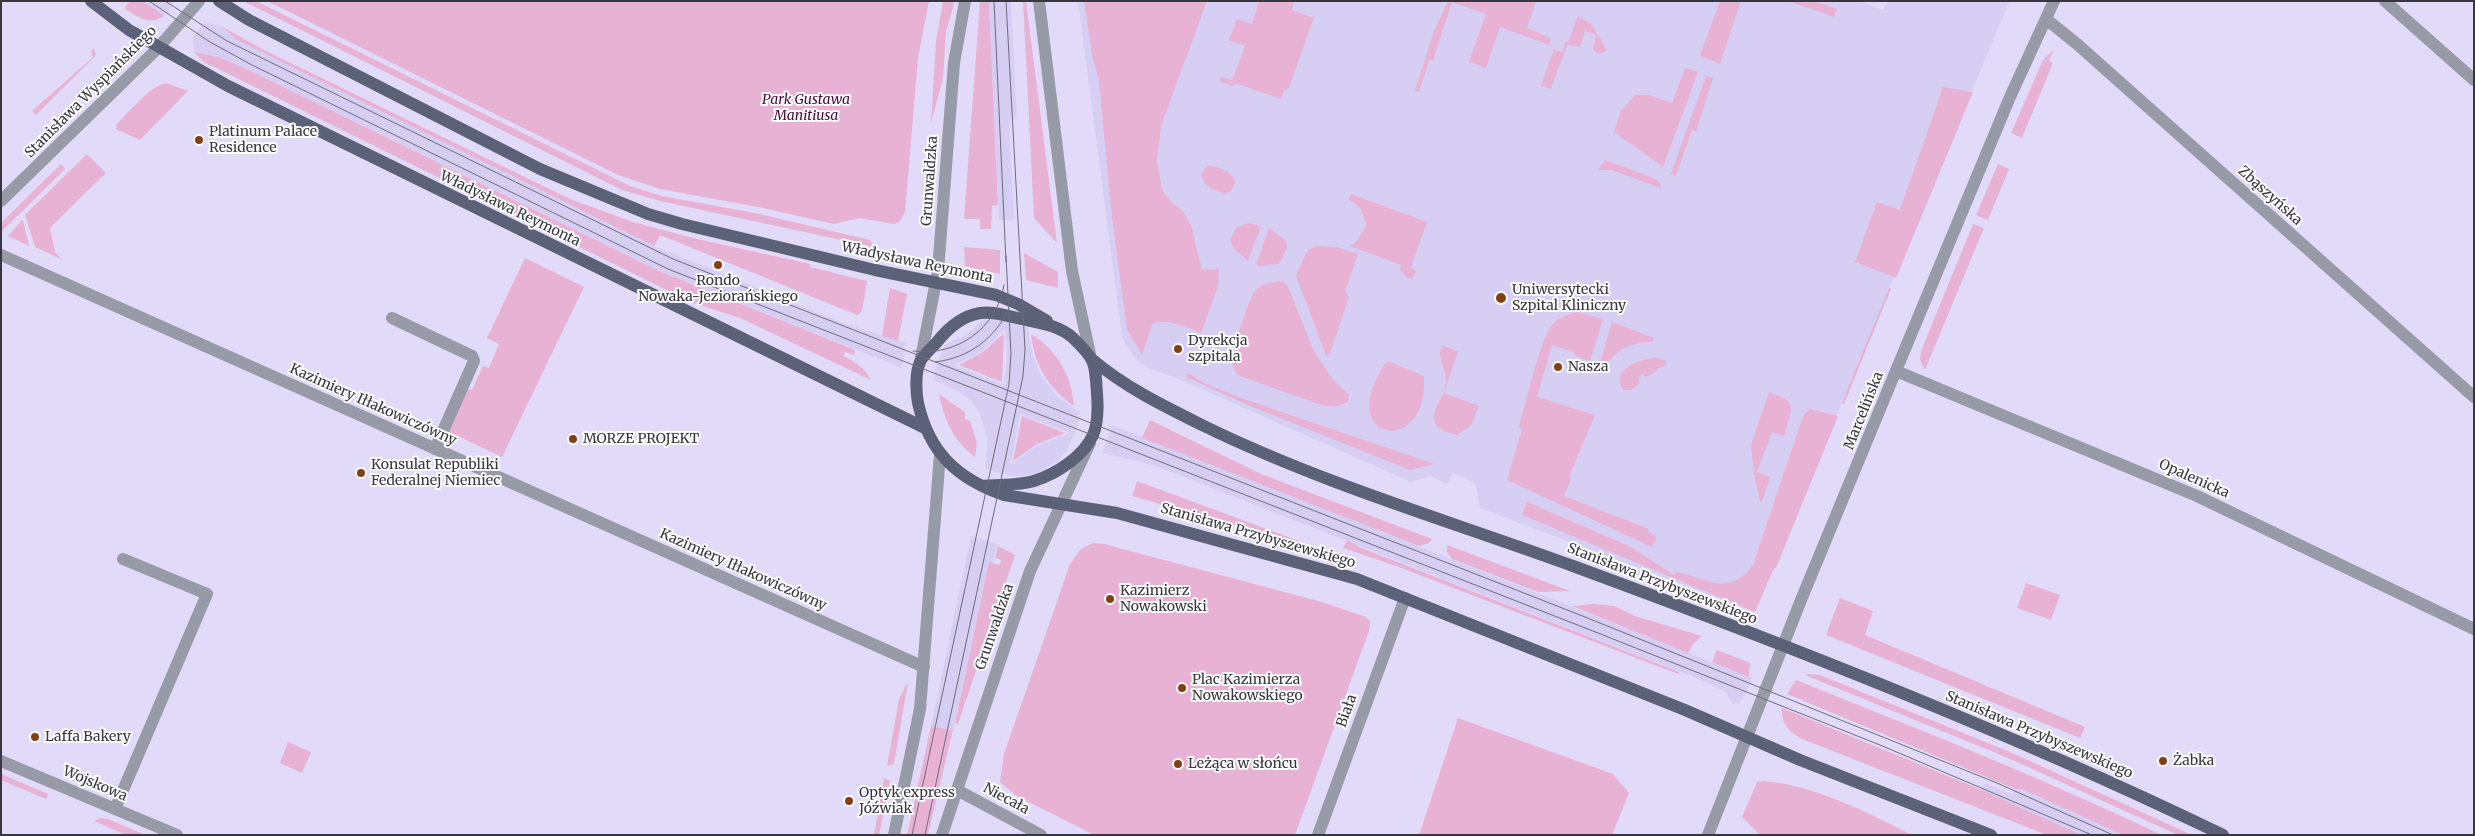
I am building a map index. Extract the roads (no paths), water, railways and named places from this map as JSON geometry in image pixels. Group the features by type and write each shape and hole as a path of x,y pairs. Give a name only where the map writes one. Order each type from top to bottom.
{"main road":[{"name":"Władysława Reymonta","path":"91,1 158,48 228,86 925,428"},
{"name":"Władysława Reymonta","path":"219,1 249,20 540,169 648,214 711,231 996,295 1018,304 1057,328"},
{"path":"979,313 994,313 1057,328 1069,335 1092,357 1098,408 1093,434 1067,465 1049,476 1033,482 982,486 966,478 940,454 925,428 917,397 920,363 950,327 965,317 979,313"},
{"name":"Stanisława Przybyszewskiego","path":"1092,357 1108,373 1164,406 1289,464 1448,524 1572,566 1782,646 2016,740 2223,835"},
{"name":"Stanisława Przybyszewskiego","path":"982,486 1004,495 1117,513 1270,553 1357,579 1685,710 1800,760 1991,835"}],"street":[{"name":"Stanisława Wyspiańskiego","path":"1,201 158,48 199,1"},
{"name":"Grunwaldzka","path":"920,363 937,282 954,63 965,1"},
{"path":"1039,1 1072,271 1092,357"},
{"name":"Marcelińska","path":"1708,835 1748,738 1782,646 1896,371 2010,97 2054,1"},
{"path":"2385,1 2474,80"},
{"name":"Zbąszyńska","path":"2046,19 2085,51 2474,396"},
{"name":"Kazimiery Iłłakowiczówny","path":"1,255 924,667"},
{"path":"392,318 472,356 474,361 435,449"},
{"name":"Opalenicka","path":"1896,371 2197,496 2474,630"},
{"name":"Grunwaldzka","path":"942,835 1030,571 1093,434"},
{"path":"894,835 920,709 940,454"},
{"path":"115,809 207,594 122,559"},
{"name":"Biała","path":"1318,835 1405,598"},
{"name":"Wojskowa","path":"1,761 177,835"},
{"name":"Niecała","path":"957,790 1040,835"}],"tram line":[{"path":"149,1 210,42 252,65 668,269 1880,745 2092,835"},
{"path":"165,1 227,41 673,259 1585,617 1997,783 2113,835"},
{"path":"994,1 1006,262"},
{"path":"925,835 1023,376 1025,349 1006,1"},
{"path":"912,835 1009,384 1011,354 1006,256"},
{"path":"913,351 929,352 945,349 959,344 972,336 984,326 993,314 1000,300 1004,285"},
{"path":"935,362 959,356 979,345 996,329 1009,309"}],"place":[{"name":"Platinum Palace Residence","path":"199,140"},
{"name":"Rondo Nowaka-Jeziorańskiego","path":"718,265"},
{"name":"Uniwersytecki Szpital Kliniczny","path":"1501,298"},
{"name":"Dyrekcja szpitala","path":"1178,349"},
{"name":"Nasza","path":"1558,367"},
{"name":"MORZE PROJEKT","path":"573,439"},
{"name":"Konsulat Republiki Federalnej Niemiec","path":"361,473"},
{"name":"Kazimierz Nowakowski","path":"1110,599"},
{"name":"Plac Kazimierza Nowakowskiego","path":"1182,688"},
{"name":"Laffa Bakery","path":"35,737"},
{"name":"Żabka","path":"2163,761"},
{"name":"Leżąca w słońcu","path":"1178,764"},
{"name":"Optyk express Jóźwiak","path":"849,801"}],"park label":[{"name":"Park Gustawa Manitiusa","path":"806,108"}]}
